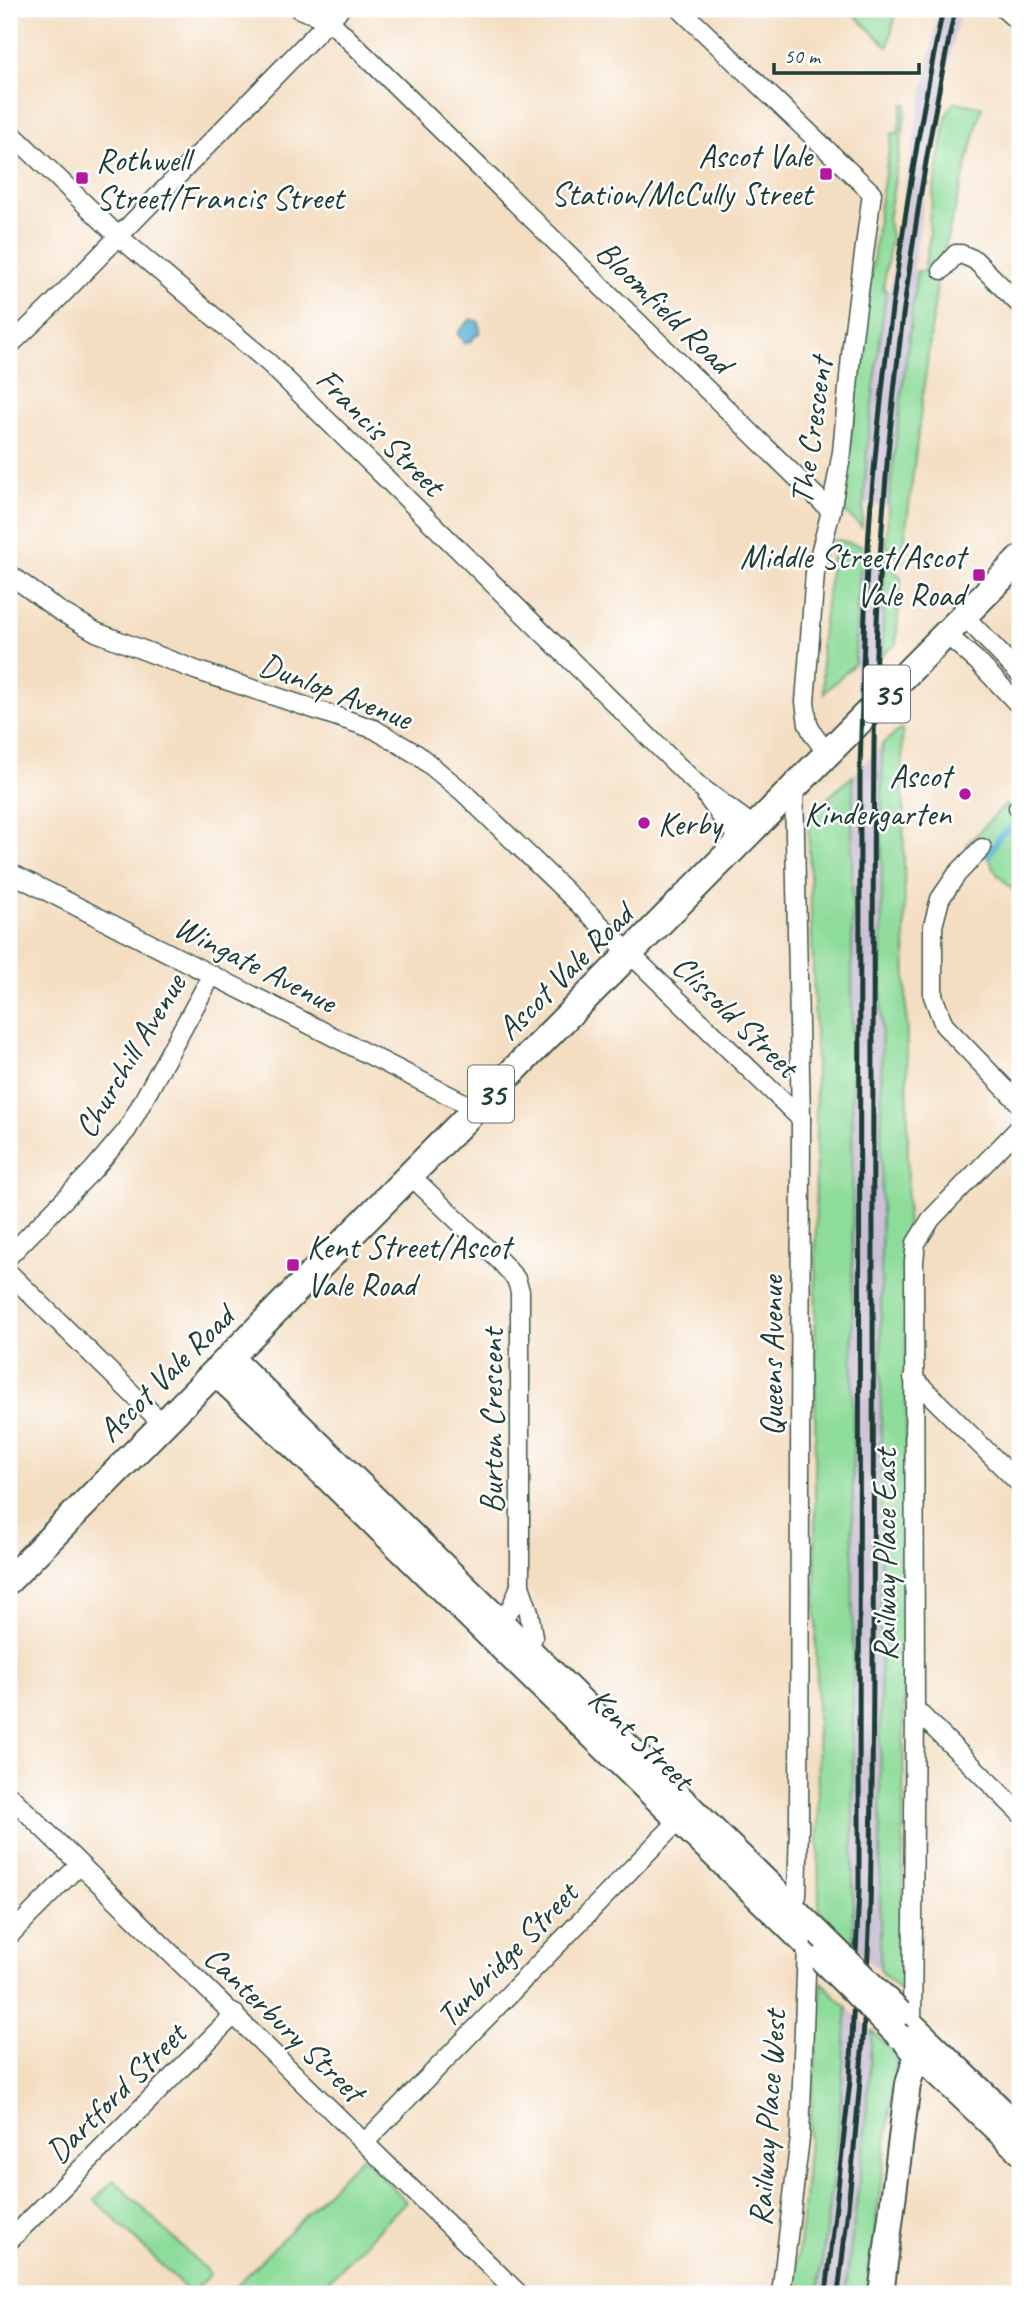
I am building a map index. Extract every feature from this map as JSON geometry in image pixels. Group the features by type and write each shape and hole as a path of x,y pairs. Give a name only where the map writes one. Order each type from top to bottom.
{"main road":[{"name":"Ascot Vale Road","path":"9,1580 1020,559"}],"street":[{"name":"Bloomfield Road","path":"299,9 335,15 831,511"},
{"name":"The Crescent","path":"680,9 872,193 852,345 842,452 816,573 805,702 813,734 828,755"},
{"path":"1004,9 1020,23"},
{"path":"9,345 48,309 335,15"},
{"name":"Francis Street","path":"9,131 118,236 279,373 749,834"},
{"path":"942,270 956,254 968,256 1020,305"},
{"name":"Dunlop Avenue","path":"9,574 58,610 96,632 198,671 344,718 397,741 444,774 630,954"},
{"path":"955,625 1020,674"},
{"path":"955,625 1020,706"},
{"name":"Queens Avenue","path":"784,1911 797,1896 799,1886 802,1119 798,860 794,788"},
{"path":"982,848 957,874 940,899 933,926 933,996 944,1025 1020,1104"},
{"name":"Wingate Avenue","path":"9,872 476,1109"},
{"name":"Clissold Street","path":"630,954 802,1119"},
{"name":"Churchill Avenue","path":"9,1256 93,1170 127,1130 212,975"},
{"name":"Railway Place East","path":"904,2025 915,1709 913,1378 916,1243 931,1219 1020,1127"},
{"name":"Burton Crescent","path":"410,1175 502,1263 516,1279 520,1291 520,1586 516,1600 493,1627"},
{"path":"9,1273 163,1424"},
{"name":"Kent Street","path":"223,1365 685,1814 816,1946 1020,2127"},
{"path":"913,1378 1020,1484"},
{"name":"Burton Crescent","path":"520,1586 529,1612 533,1637 525,1659"},
{"path":"915,1709 1020,1813"},
{"name":"Canterbury Street","path":"9,1796 519,2294"},
{"name":"Tunbridge Street","path":"365,2142 685,1814"},
{"path":"9,1936 79,1865"},
{"name":"Railway Place West","path":"781,2294 800,2138 805,1965 816,1946"},
{"name":"Dartford Street","path":"9,2241 234,2014"},
{"name":"Kent Street","path":"904,2025 917,2054 1020,2152"},
{"path":"881,2294 908,2084 917,2054"}],"shaded area":[{"path":"939,9 960,9 933,143 913,270 917,271 888,506 862,504 886,290 890,291 906,180"},
{"path":"862,554 885,568 882,655 856,681 855,638"},
{"path":"882,744 880,1971 853,1945 852,852 853,776"},
{"path":"847,2008 872,2031 865,2135 845,2294 818,2294 839,2123"}],"green space":[{"path":"848,9 897,9 888,47"},
{"path":"954,102 982,107 939,268 902,561 886,546 888,506 917,271 924,271 930,234 929,219 947,114"},
{"path":"903,104 907,104 888,221 891,238 868,437 862,527 842,510 880,204 892,133 898,133"},
{"path":"834,541 862,546 855,663 824,693 821,645"},
{"path":"885,563 901,577 896,644 882,655"},
{"path":"902,728 908,1125 902,1993 880,1971 882,744"},
{"path":"853,776 853,1945 819,1912 815,1525 816,1065 808,815"},
{"path":"1007,803 1020,823 1020,897 996,873 988,856 967,844"},
{"path":"822,1982 847,2008 839,2123 818,2294 793,2294 803,2211"},
{"path":"872,2031 897,2055 867,2294 845,2294 865,2135"},
{"path":"361,2157 406,2201 316,2294 229,2294"},
{"path":"114,2180 210,2274 191,2294 95,2200"}],"water":[{"path":"471,319 479,322 480,332 469,343 464,343 458,332"}],"waterway":[{"path":"988,856 1000,836 1018,821"}],"railway":[{"path":"826,2294 850,2081 859,1890 860,768 867,569 871,503 891,317 919,132 943,9"},
{"path":"838,2294 858,2103 870,1911 874,799 880,559 891,420 907,282 955,9"}],"place":[{"name":"Ascot Vale Station/McCully Street","path":"826,174"},
{"name":"Rothwell Street/Francis Street","path":"82,178"},
{"name":"Middle Street/Ascot Vale Road","path":"979,575"},
{"name":"Ascot Kindergarten","path":"965,794"},
{"name":"Kerby","path":"644,823"},
{"name":"Kent Street/Ascot Vale Road","path":"293,1265"}]}
